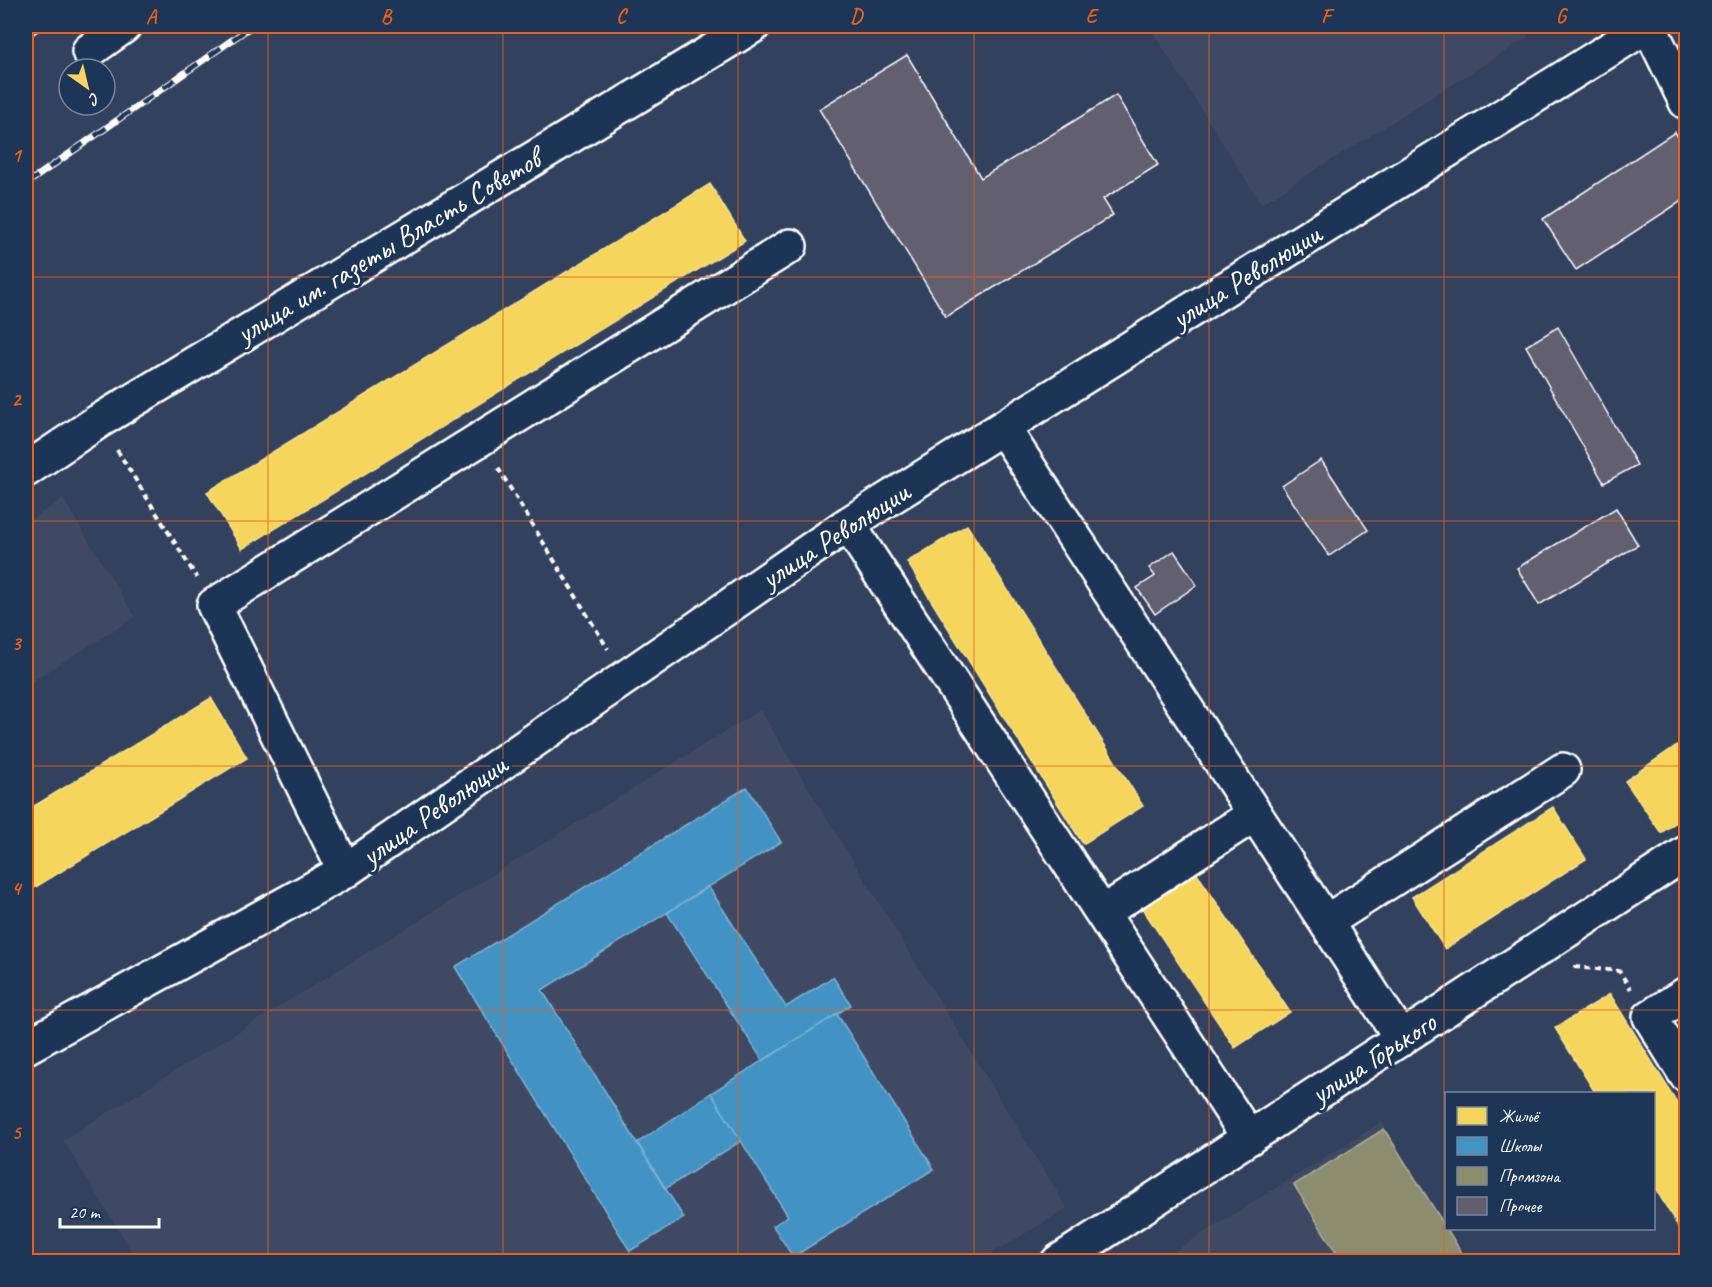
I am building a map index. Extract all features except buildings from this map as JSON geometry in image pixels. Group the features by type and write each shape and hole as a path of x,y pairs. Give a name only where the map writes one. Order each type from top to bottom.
{"street":[{"path":"89,51 124,26"},
{"name":"улица им. газеты Власть Советов","path":"26,470 99,421 753,26"},
{"path":"1648,26 1686,102"},
{"name":"улица Революции","path":"26,1047 345,871 848,524 1648,26"},
{"path":"345,871 214,605 790,246"},
{"path":"1004,428 1402,1039"},
{"path":"848,524 1249,1138"},
{"path":"1326,922 1563,770"},
{"path":"1102,913 1255,814"},
{"name":"улица Горького","path":"1058,1262 1686,854"},
{"path":"1686,994 1650,1017 1686,1074"}],"path":[{"path":"99,421 214,605"},
{"path":"480,439 625,678"},
{"path":"1519,962 1618,971 1650,1017"}],"shaded area":[{"path":"1149,26 1521,26 1528,37 1261,204"},
{"path":"63,499 135,617 26,685 26,523"},
{"path":"760,710 1067,1208 980,1261 138,1261 63,1140"},
{"path":"1382,1122 1445,1224 1445,1230 1449,1230 1468,1261 1157,1262"}],"railway":[{"path":"26,184 252,26"}]}
